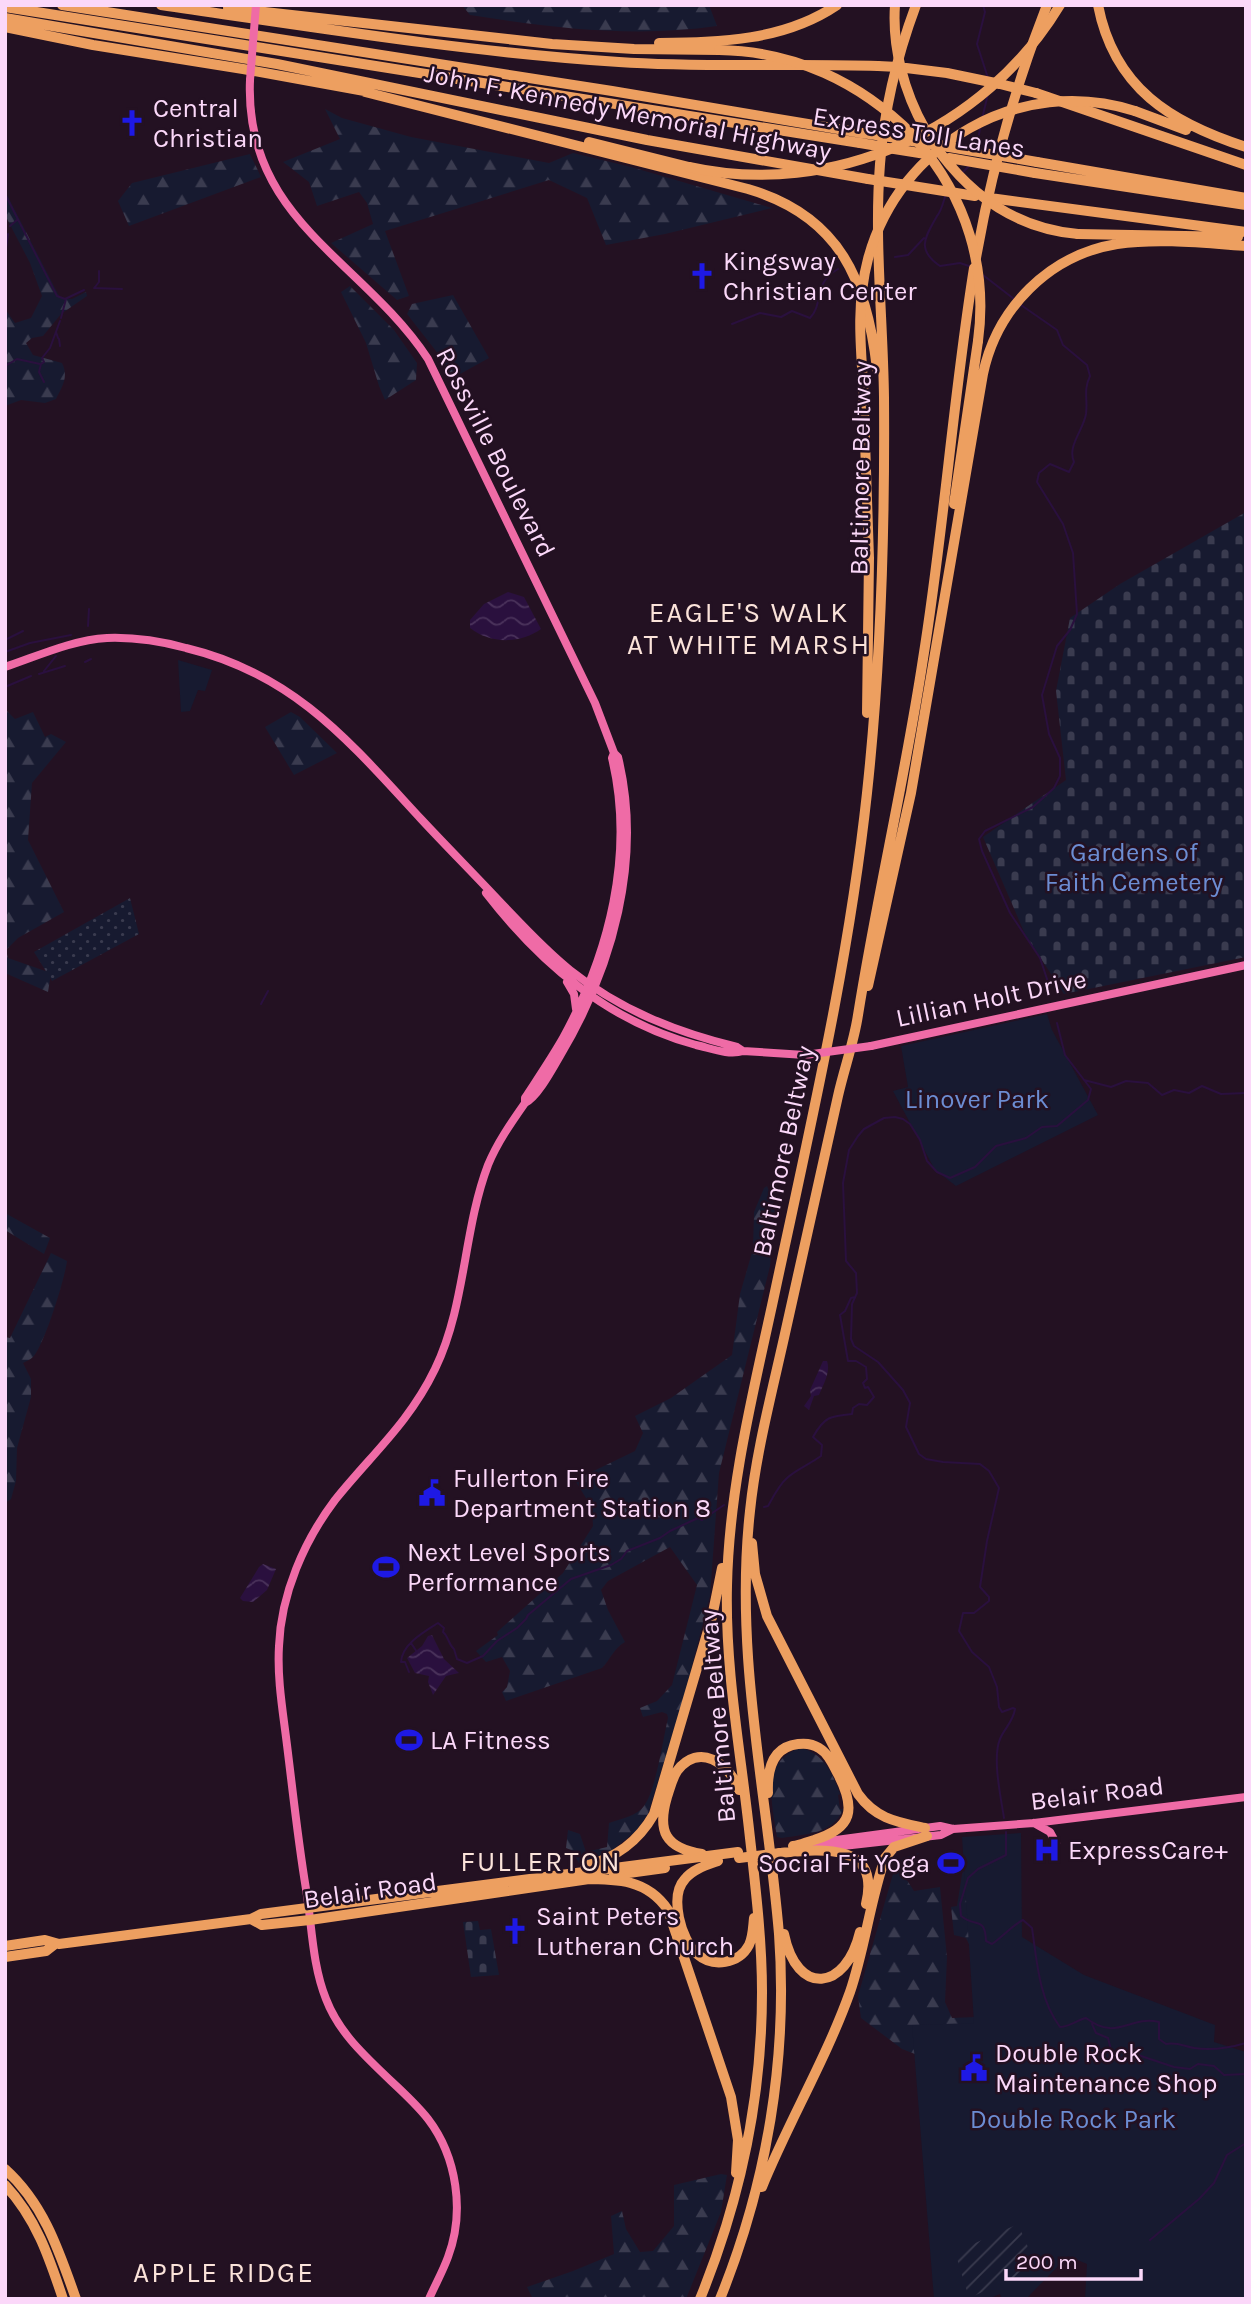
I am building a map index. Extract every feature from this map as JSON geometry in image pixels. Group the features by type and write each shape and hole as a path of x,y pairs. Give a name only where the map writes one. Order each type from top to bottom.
{"highway":[{"name":"Express Toll Lanes","path":"62,5 612,91 861,138"},
{"name":"John F. Kennedy Memorial Highway","path":"161,5 391,38 551,56 651,64 878,66 947,73 1036,93 1246,165"},
{"path":"204,5 327,21 587,47 719,50 771,55 816,68 875,102 918,141 945,178 958,202 970,235 980,286 978,341 954,500 941,622"},
{"path":"517,40 635,44 749,39 792,28 837,5"},
{"path":"895,5 895,36 906,87 921,123 947,162 978,194 1002,212 1043,229 1078,234 1246,238"},
{"name":"Baltimore Beltway","path":"701,2298 732,2210 755,2103 761,2049 762,1991 756,1896 729,1662 726,1590 729,1533 743,1440 835,1000 871,751 880,578 884,421 878,220 880,164 888,100 903,41 916,5"},
{"name":"Baltimore Beltway","path":"720,2299 750,2217 768,2136 779,2051 780,1973 775,1893 747,1660 744,1591 753,1488 840,1087 858,1020 868,954 899,801 924,655 972,279 989,191 1007,124 1047,5"},
{"path":"5,27 402,99 689,167 741,174 791,173 852,162 901,145 952,118 992,88 1028,49 1060,5"},
{"path":"1098,5 1103,27 1117,58 1144,93 1182,122 1246,149"},
{"name":"Express Toll Lanes","path":"5,7 861,138 1246,205"},
{"name":"John F. Kennedy Memorial Highway","path":"5,18 277,64 647,140 868,179 1020,203 1246,232"},
{"path":"365,92 755,191 794,209 823,231 842,254 858,281 866,302 873,338 880,415 880,578"},
{"path":"862,824 870,582 860,311 867,262 878,230 889,209 906,183 928,158 953,137 975,124 1021,107 1077,101 1109,104 1246,149"},
{"name":"Express Toll Lanes","path":"1036,167 1246,198"},
{"path":"858,1020 902,841 984,367 992,343 1008,313 1026,290 1048,272 1091,250 1115,244 1156,242 1246,246"},
{"path":"773,1388 752,1537 755,1574 762,1603 791,1665 863,1801 890,1821 926,1832"},
{"path":"547,1875 598,1862 619,1853 640,1834 654,1814 712,1617 729,1533"},
{"path":"767,1829 768,1775 775,1757 783,1748 793,1745 816,1746 830,1759 845,1786 849,1810 845,1821 833,1834 806,1848"},
{"path":"716,1858 682,1849 672,1843 665,1833 663,1812 672,1781 682,1767 693,1760 709,1758 726,1767 738,1787 748,1824"},
{"path":"750,2217 781,2142 828,2046 850,1992 885,1858 894,1847 926,1832"},
{"path":"775,1893 788,1953 794,1964 807,1975 819,1978 843,1969 851,1958 858,1938 870,1887 867,1874 861,1863 852,1856 806,1848"},
{"name":"Belair Road","path":"251,1919 262,1925 310,1920 716,1858 806,1848"},
{"path":"716,1858 686,1877 677,1893 678,1910 689,1943 696,1954 710,1962 721,1963 742,1954 751,1937 756,1896"},
{"name":"Belair Road","path":"5,1946 45,1940 55,1944 251,1919 261,1914 547,1875 716,1858"},
{"path":"583,1879 619,1880 639,1884 653,1893 668,1910 731,2097 737,2128 737,2166 721,2237 701,2298"},
{"name":"Belair Road","path":"5,1957 46,1951 55,1944"},
{"path":"5,2169 28,2193 47,2224 76,2299"},
{"path":"5,2186 17,2198 43,2241 63,2299"}],"main road":[{"name":"Rossville Boulevard","path":"256,5 250,80 251,114 255,139 271,181 293,215 394,314 428,359 590,692 614,753 612,758 621,813 619,864 609,921 590,991 557,1061 530,1101 525,1103"},
{"path":"5,667 78,643 121,638 146,639 205,653 248,670 288,691 332,725 471,873 590,991"},
{"path":"471,873 512,926 561,974 574,994 576,1012"},
{"name":"Lillian Holt Drive","path":"590,991 634,1011 672,1033 737,1047 743,1051 805,1055 871,1046 1246,965"},
{"path":"561,974 590,991"},
{"name":"Rossville Boulevard","path":"429,2299 448,2259 456,2227 456,2191 451,2165 442,2142 427,2118 357,2048 333,2015 318,1973 279,1683 279,1642 287,1596 303,1553 324,1517 345,1489 400,1426 433,1373 453,1321 485,1173 501,1138 525,1103 525,1098 590,991"},
{"name":"Belair Road","path":"806,1848 926,1832 940,1826 953,1829 1034,1823 1246,1797"},
{"path":"1034,1823 1050,1832 1056,1843"}],"green space":[{"path":"462,5 709,5 717,26 655,31 593,30 470,15"},
{"path":"325,109 342,118 411,137 549,163 573,153 772,208 606,245 587,198 549,180 385,231 409,296 397,300 331,243 373,224 367,203 359,192 317,206 309,182 283,162 340,139"},
{"path":"250,154 261,177 129,226 118,201 132,183"},
{"path":"5,191 60,298 72,299 86,292 87,296 61,314 43,336 32,338 26,343 33,355 62,363 64,368 64,382 56,399 45,403 21,400 5,406 5,309 15,323 31,318 42,296 30,263 5,215"},
{"path":"350,286 394,330 417,363 416,380 385,400 366,343 341,292"},
{"path":"453,295 489,358 451,379 436,351 407,314 412,304"},
{"name":"Gardens of Faith Cemetery","path":"1246,512 1246,957 1064,994 1025,934 983,837 1066,780 1056,691 1070,618 1120,584"},
{"path":"178,660 212,670 205,691 198,690 190,711 181,712"},
{"path":"5,709 15,719 33,712 45,737 51,734 66,742 32,783 28,840 64,912 18,938 6,950 8,958 51,973 48,992 5,973"},
{"path":"291,712 300,717 337,753 294,775 265,727"},
{"path":"130,898 139,934 52,981 34,952"},
{"name":"Linover Park","path":"1047,1014 1052,1030 1098,1115 956,1186 935,1170 893,1091 908,1087 901,1046"},
{"path":"767,1186 775,1206 770,1266 719,1473 710,1596 684,1697 648,1814 636,1831 607,1854 579,1863 571,1850 566,1848 568,1830 580,1834 586,1852 607,1847 609,1823 637,1812 648,1798 656,1777 668,1718 667,1714 662,1712 643,1717 640,1708 657,1701 672,1685 697,1585 670,1547 608,1581 601,1590 625,1642 602,1668 506,1701 502,1692 507,1687 510,1671 502,1657 486,1662 476,1651 498,1635 497,1632 563,1573 593,1526 592,1508 575,1480 635,1451 643,1433 635,1416 671,1398 732,1355 740,1294 753,1249 754,1212"},
{"path":"5,1213 50,1238 44,1254 5,1230"},
{"path":"51,1253 67,1261 43,1340 33,1357 23,1363 31,1379 31,1397 17,1448 16,1481 11,1499 5,1503 5,1337 10,1338"},
{"path":"801,1748 816,1755 826,1765 840,1794 840,1809 843,1809 833,1824 826,1828 809,1834 777,1837 772,1798 774,1773 779,1762"},
{"name":"Double Rock Park","path":"1021,1833 1022,1937 1084,1975 1215,2025 1214,2042 1246,2052 1246,2299 1085,2299 1087,2264 1068,2256 1026,2299 1002,2299 1000,2294 988,2299 934,2299 912,2025 974,2023 962,1837"},
{"path":"967,1843 1007,2019 920,2056 902,2049 861,2018 858,1996 895,1867 903,1858 919,1853 905,1867 905,1877 914,1891 940,1887 947,1957 945,2002 952,2018 976,2017 978,1963 966,1938 954,1935 951,1907 957,1906"},
{"path":"478,1921 480,1930 491,1929 499,1975 471,1977 463,1922"},
{"path":"727,2175 721,2212 686,2299 533,2299 527,2287 614,2254 611,2216 622,2211 626,2229 640,2252 653,2251 674,2226 674,2185"},
{"path":"1018,2224 1037,2268 969,2298 955,2252"}],"water":[{"path":"508,592 524,597 541,629 524,637 505,640 487,637 470,628 470,620 484,604"},
{"path":"823,1361 827,1361 827,1374 819,1395 814,1396 809,1410 804,1406 811,1396 810,1390"},
{"path":"263,1564 276,1569 267,1590 253,1602 243,1601 240,1598"},
{"path":"432,1635 444,1659 459,1673 446,1676 433,1695 428,1682 429,1676 415,1673 407,1658"}],"waterway":[{"path":"983,5 985,12 977,44 988,78"},
{"path":"982,119 988,94"},
{"path":"977,147 980,128"},
{"path":"962,173 970,165"},
{"path":"5,194 57,296 65,299 84,290"},
{"path":"946,194 929,230 925,248 927,254 940,266 960,263 969,266"},
{"path":"10,226 17,220"},
{"path":"5,255 8,234"},
{"path":"895,257 908,255 924,238"},
{"path":"732,324 760,313 781,317 792,311 810,318 817,307 821,287 838,269"},
{"path":"95,287 99,282 99,271"},
{"path":"983,275 1014,299"},
{"path":"94,288 122,289"},
{"path":"61,318 66,299"},
{"path":"1021,305 1057,330 1063,345 1087,365 1090,376 1086,391 1086,414 1072,450 1074,462 1069,472 1050,464 1039,473 1037,482 1063,524 1073,553 1077,614 1070,630 1057,646 1042,695 1049,734 1060,758 1060,776 1054,788 1033,807 985,831 979,839 1010,913 1040,958 1049,985"},
{"path":"44,382 39,372 44,362 42,358 50,348 60,321"},
{"path":"56,332 58,338"},
{"path":"59,339 60,346"},
{"path":"5,366 17,359 40,364"},
{"path":"88,626 89,609"},
{"path":"5,640 23,631"},
{"path":"5,652 30,643 71,635"},
{"path":"44,671 56,656"},
{"path":"85,662 91,659"},
{"path":"39,674 65,666"},
{"path":"5,687 31,676"},
{"path":"261,1004 268,991"},
{"path":"1004,1818 998,1778 998,1747 1015,1709 1002,1712 997,1687 989,1667 972,1652 959,1631 963,1613 974,1613 989,1601 989,1597 980,1587 999,1488 989,1471 980,1464 943,1462 926,1459 919,1454 906,1427 910,1403 903,1390 878,1362 854,1346 851,1339 852,1304 857,1293 856,1273 846,1261 843,1183 849,1150 864,1129 884,1118 895,1117 910,1124 920,1140 927,1161 937,1172 950,1178 975,1167 996,1146 1026,1138 1042,1127 1057,1126 1088,1100 1091,1089 1065,1055 1057,1023"},
{"path":"1084,1080 1111,1087 1126,1081 1148,1083 1162,1095 1174,1090 1189,1093 1202,1086 1221,1094 1246,1093"},
{"path":"764,1507 768,1506 787,1478 821,1456 822,1445 813,1437 824,1421 852,1414 853,1408 859,1404 867,1405 874,1397 863,1383 867,1379 866,1367 856,1361 848,1361 840,1315 851,1298 855,1297"},
{"path":"409,1672 405,1662 401,1662 405,1650 415,1639 438,1623 444,1628 443,1632 457,1659 467,1663 483,1656 571,1579 611,1565 627,1551 660,1538 698,1518 702,1520 724,1505"},
{"path":"411,1643 417,1652"},
{"path":"1006,1832 1006,1855 978,1869 968,1878 960,1904 961,1916 982,1925 986,1941 992,1944 1023,1920 1032,1928 1043,1992 1060,2027 1086,2018 1106,2028 1149,2021 1159,2022 1159,2039 1166,2044 1207,2049 1246,2043"},
{"path":"1092,2024 1096,2033 1108,2038 1112,2054 1119,2057 1128,2059 1138,2055 1174,2067 1190,2069 1198,2064 1214,2066 1224,2075 1246,2074"},
{"path":"1150,2240 1199,2199 1214,2183 1227,2155 1246,2143"}],"place":[{"name":"Central Christian","path":"132,123"},
{"name":"Kingsway Christian Center","path":"702,276"},
{"name":"Fullerton Fire Department Station 8","path":"432,1493"},
{"name":"Next Level Sports Performance","path":"386,1567"},
{"name":"LA Fitness","path":"409,1740"},
{"name":"ExpressCare+","path":"1047,1850"},
{"name":"Social Fit Yoga","path":"951,1863"},
{"name":"Saint Peters Lutheran Church","path":"515,1931"},
{"name":"Double Rock Maintenance Shop","path":"974,2068"}],"district":[{"name":"EAGLE'S WALK AT WHITE MARSH","path":"749,628"},
{"name":"FULLERTON","path":"541,1861"},
{"name":"APPLE RIDGE","path":"224,2272"}]}
